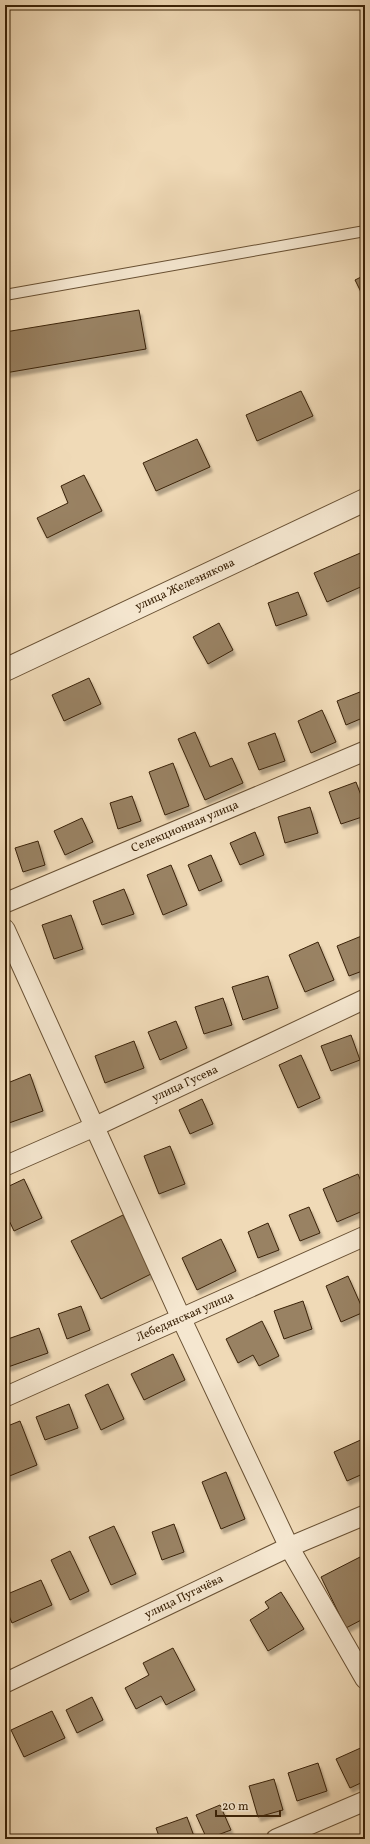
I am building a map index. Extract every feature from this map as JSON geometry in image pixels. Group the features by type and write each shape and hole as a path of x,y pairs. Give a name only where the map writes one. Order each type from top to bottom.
{"street":[{"name":"улица Железнякова","path":"5,670 365,500"},
{"name":"Селекционная улица","path":"5,903 365,751"},
{"path":"5,929 181,1318 289,1547 365,1679"},
{"name":"улица Гусева","path":"5,1166 94,1127 365,999"},
{"name":"Лебедянская улица","path":"5,1397 365,1236"},
{"name":"улица Пугачёва","path":"5,1683 289,1547 365,1515"},
{"path":"276,1839 365,1801"}],"lane":[{"path":"5,296 365,231"}],"building":[{"path":"365,275 365,300 355,280"},
{"path":"139,310 146,349 5,373 5,332"},
{"path":"301,391 313,416 257,441 246,415"},
{"path":"197,439 210,467 156,491 143,463"},
{"path":"84,475 102,511 47,538 37,518 68,503 61,486"},
{"path":"365,551 365,585 327,602 314,573"},
{"path":"298,592 307,615 276,626 268,603"},
{"path":"219,623 233,650 208,664 193,637"},
{"path":"89,678 101,704 64,721 52,695"},
{"path":"365,690 365,717 346,725 337,701"},
{"path":"322,710 336,742 311,753 298,721"},
{"path":"195,732 210,767 232,758 243,783 205,800 178,739"},
{"path":"275,733 285,761 259,770 248,743"},
{"path":"173,763 189,806 165,815 149,772"},
{"path":"356,782 365,806 365,816 341,824 329,792"},
{"path":"132,796 141,821 118,829 110,803"},
{"path":"310,807 318,833 285,843 278,817"},
{"path":"82,818 93,842 65,855 54,831"},
{"path":"255,832 264,855 240,865 230,843"},
{"path":"38,841 45,865 23,872 15,848"},
{"path":"211,855 222,881 199,891 188,865"},
{"path":"171,865 187,905 163,915 147,875"},
{"path":"124,889 134,914 102,925 93,901"},
{"path":"71,915 83,949 54,959 42,925"},
{"path":"364,935 365,970 349,976 337,946"},
{"path":"318,942 334,980 305,992 289,955"},
{"path":"268,976 278,1008 243,1020 232,987"},
{"path":"223,998 232,1025 204,1034 195,1007"},
{"path":"176,1021 187,1048 160,1060 148,1032"},
{"path":"351,1035 360,1060 331,1071 321,1046"},
{"path":"134,1041 144,1068 105,1083 95,1056"},
{"path":"301,1055 320,1098 298,1108 279,1065"},
{"path":"30,1074 43,1111 9,1123 5,1112 5,1084"},
{"path":"202,1099 213,1124 190,1134 179,1110"},
{"path":"170,1146 185,1184 159,1194 144,1156"},
{"path":"358,1174 365,1191 365,1210 337,1222 323,1189"},
{"path":"24,1179 42,1218 14,1231 5,1212 5,1188"},
{"path":"309,1207 320,1233 300,1241 289,1215"},
{"path":"123,1215 153,1273 101,1299 71,1241"},
{"path":"268,1223 279,1250 258,1258 248,1232"},
{"path":"221,1239 236,1271 197,1290 182,1258"},
{"path":"348,1276 364,1312 341,1322 326,1286"},
{"path":"303,1301 312,1329 284,1339 274,1311"},
{"path":"81,1306 90,1330 67,1339 58,1314"},
{"path":"262,1321 279,1356 259,1366 253,1355 238,1363 226,1339"},
{"path":"39,1328 48,1353 8,1367 5,1357 5,1340"},
{"path":"173,1354 185,1380 144,1400 131,1374"},
{"path":"108,1384 124,1419 101,1430 85,1395"},
{"path":"69,1404 78,1428 45,1440 36,1417"},
{"path":"20,1421 37,1465 7,1477 5,1473 5,1427"},
{"path":"365,1438 365,1473 347,1481 334,1452"},
{"path":"226,1472 245,1519 221,1529 202,1482"},
{"path":"174,1524 184,1552 162,1560 152,1532"},
{"path":"114,1526 136,1574 111,1585 89,1537"},
{"path":"70,1551 89,1591 70,1600 51,1560"},
{"path":"362,1556 365,1562 365,1588 361,1590 365,1597 365,1618 346,1628 321,1577"},
{"path":"41,1580 52,1605 12,1623 5,1606 5,1595"},
{"path":"281,1592 304,1629 268,1651 250,1620 269,1608 265,1602"},
{"path":"173,1648 195,1690 166,1705 161,1696 136,1709 125,1688 149,1675 143,1663"},
{"path":"92,1697 103,1720 77,1733 66,1710"},
{"path":"52,1711 65,1738 24,1757 11,1730"},
{"path":"365,1746 365,1781 350,1788 336,1759"},
{"path":"318,1763 327,1791 297,1801 288,1773"},
{"path":"274,1779 283,1810 258,1817 249,1786"},
{"path":"220,1805 231,1830 207,1839 196,1815"},
{"path":"187,1817 195,1839 160,1839 156,1828"}]}
